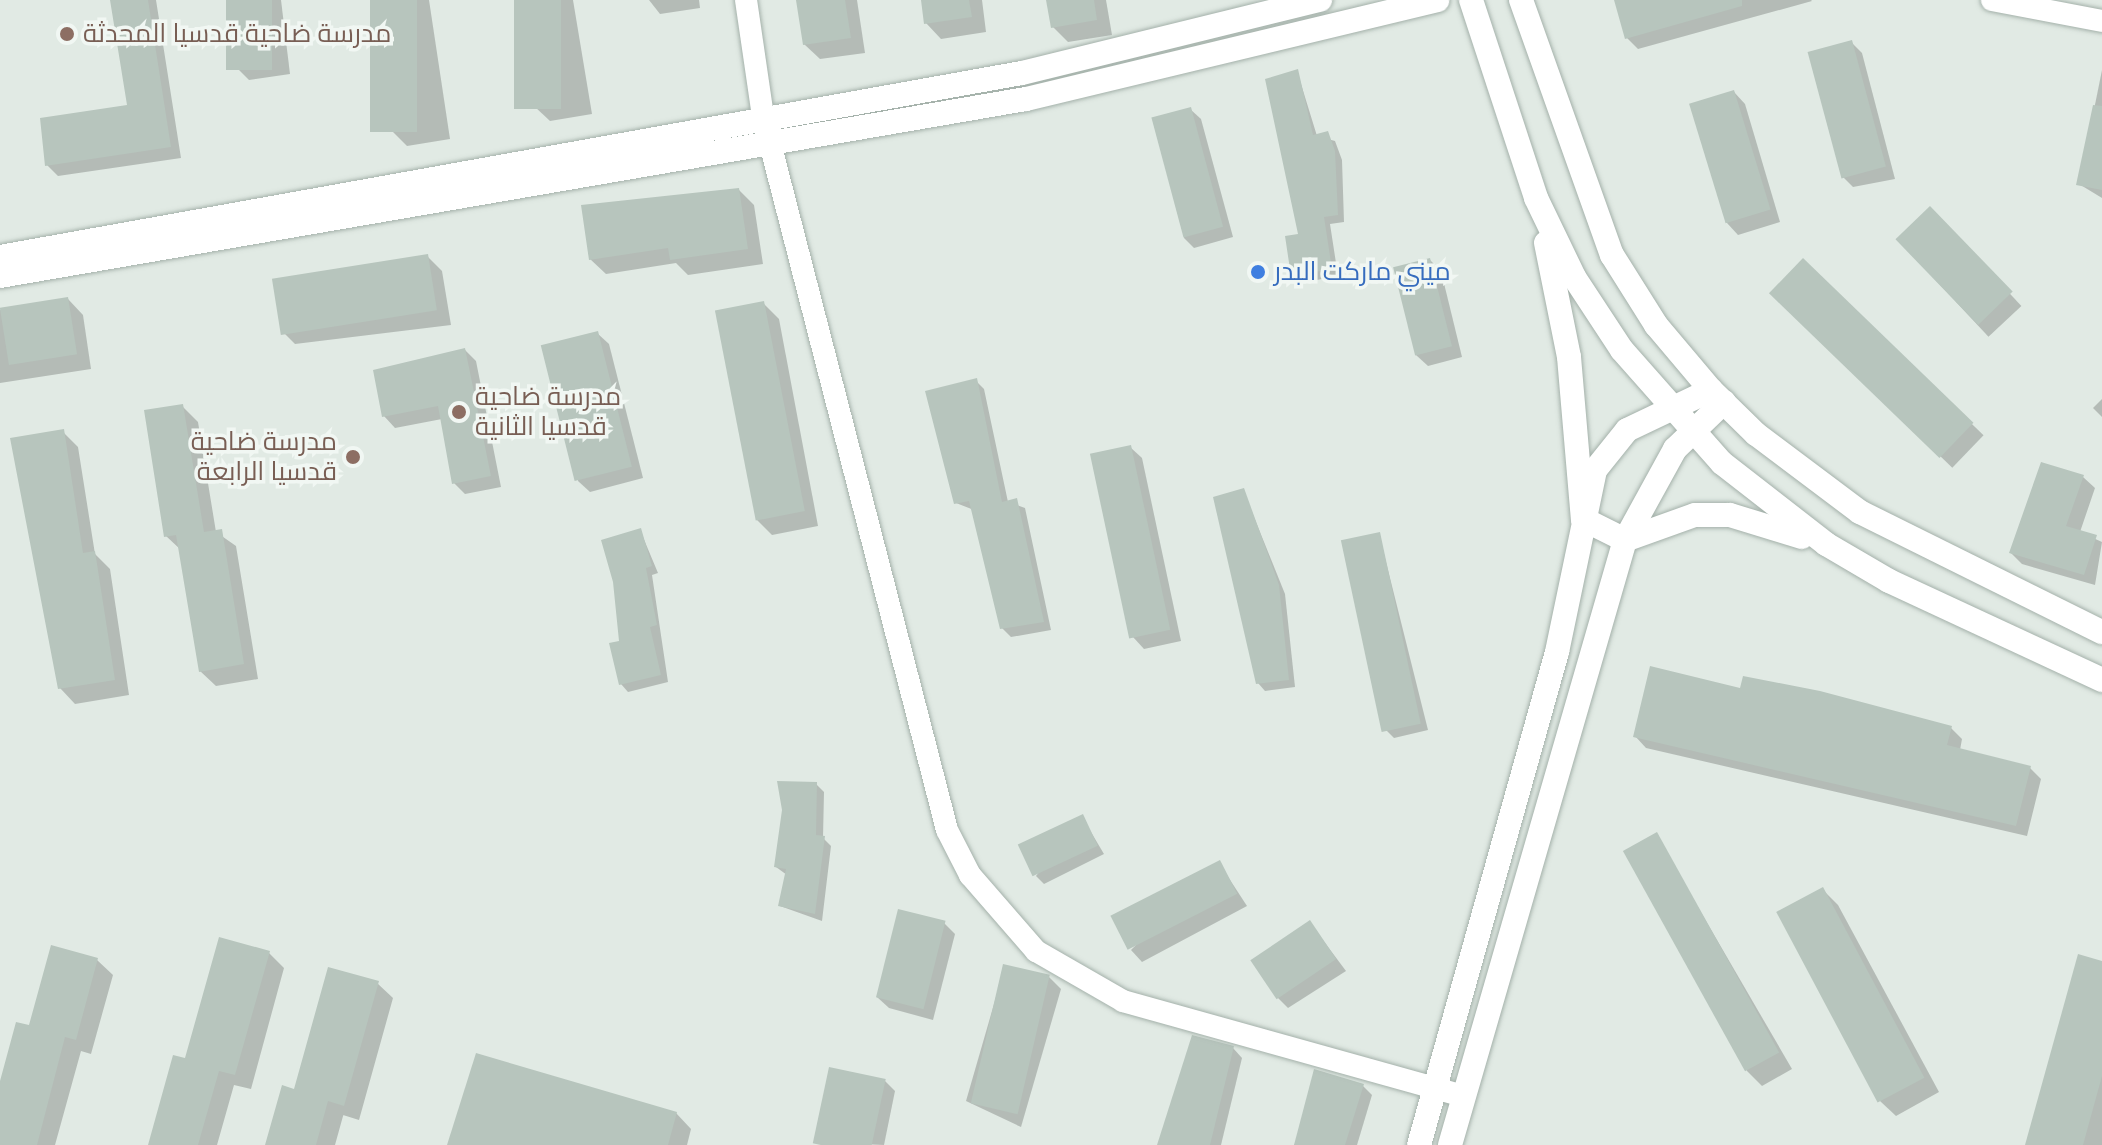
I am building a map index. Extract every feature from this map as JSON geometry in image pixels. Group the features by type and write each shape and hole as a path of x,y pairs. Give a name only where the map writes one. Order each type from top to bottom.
{"street":[{"path":"746,0 763,116 947,830 970,875 1036,951 1123,1001 1463,1096"},
{"path":"0,257 122,246 772,145 1026,99 1320,0"},
{"path":"0,276 122,246 763,116 1022,73 1144,59 1343,10 1437,0"},
{"path":"1471,0 1536,198 1569,357 1583,519"},
{"path":"1521,0 1612,255 1656,325 1718,396 1860,512 2102,632"},
{"path":"1992,0 2102,21"},
{"path":"1022,73 1026,99"},
{"path":"900,93 905,122"},
{"path":"1536,198 1598,314 1691,429 1752,489 1826,544"},
{"path":"1419,1145 1557,652 1583,519 1609,448 1672,406 1718,396"},
{"path":"1450,1145 1625,540 1660,470 1718,396"},
{"path":"1583,519 1625,540 1695,515 1730,515 1826,544 2102,680"}],"building":[{"path":"110,0 148,0 171,147 45,166 40,118 127,105"},
{"path":"226,0 272,0 272,70 226,70"},
{"path":"370,0 417,0 417,132 370,132"},
{"path":"514,0 561,0 561,109 514,109"},
{"path":"796,0 845,0 851,38 803,45"},
{"path":"921,0 969,0 972,17 924,24"},
{"path":"1046,0 1094,0 1097,20 1051,28"},
{"path":"1614,0 1742,0 1742,6 1625,39"},
{"path":"1852,40 1886,167 1841,178 1808,52"},
{"path":"1298,69 1313,135 1328,131 1335,151 1338,215 1324,217 1332,269 1291,276 1285,236 1298,234 1265,79"},
{"path":"1734,90 1771,210 1726,223 1689,104"},
{"path":"2093,105 2102,106 2102,190 2076,185"},
{"path":"1191,107 1223,227 1183,237 1151,118"},
{"path":"739,188 748,249 670,260 668,248 589,260 581,205"},
{"path":"1930,206 2013,292 1978,325 1895,239"},
{"path":"428,254 437,310 281,335 272,279"},
{"path":"1430,258 1452,346 1415,355 1393,267"},
{"path":"1803,258 1973,423 1939,458 1769,293"},
{"path":"68,297 77,354 9,365 0,308"},
{"path":"764,301 805,511 756,521 715,311"},
{"path":"598,331 632,467 575,481 541,345"},
{"name":"مدرسة ضاحية قدسيا الثانية","path":"465,348 491,476 452,484 438,406 382,417 373,370"},
{"path":"977,378 1002,502 1017,498 1044,622 1000,629 969,501 954,504 925,391"},
{"path":"183,404 204,532 222,529 244,664 199,672 176,535 164,537 144,410"},
{"path":"64,429 83,553 95,551 115,680 58,689 10,438"},
{"path":"1131,445 1170,630 1129,639 1090,454"},
{"path":"2041,462 2084,475 2066,526 2097,535 2084,575 2009,553"},
{"path":"1244,488 1279,585 1289,680 1256,684 1213,497"},
{"path":"641,528 652,566 646,568 657,625 650,627 661,675 619,685 609,643 619,641 613,582 601,540"},
{"path":"1380,532 1421,724 1382,732 1341,540"},
{"path":"1650,666 1740,688 1743,676 1820,691 1952,726 1947,745 2031,766 2016,826 1633,737"},
{"path":"777,781 817,782 816,835 825,836 815,914 778,906 786,869 774,867 782,810"},
{"path":"1083,814 1098,846 1033,876 1018,844"},
{"path":"1657,832 1779,1052 1745,1071 1623,851"},
{"path":"1220,860 1237,894 1128,950 1110,916"},
{"path":"1823,887 1924,1078 1878,1103 1776,912"},
{"path":"898,909 946,921 924,1009 876,997"},
{"path":"1310,920 1336,959 1277,999 1250,960"},
{"path":"219,937 270,951 235,1075 219,1071 198,1145 148,1145 173,1055 185,1058"},
{"path":"51,945 98,958 76,1040 65,1037 37,1145 0,1145 0,1081 16,1022 29,1025"},
{"path":"2078,954 2102,961 2102,1076 2083,1145 2025,1145"},
{"path":"1003,964 1050,975 1018,1114 971,1103"},
{"path":"328,967 379,981 344,1106 328,1101 316,1145 265,1145 282,1085 294,1089"},
{"path":"1192,1035 1234,1046 1210,1145 1157,1145"},
{"path":"476,1053 677,1112 668,1145 447,1145"},
{"path":"829,1067 886,1079 872,1145 813,1143"},
{"path":"1314,1069 1364,1084 1345,1145 1294,1145"}],"place":[{"name":"مدرسة ضاحية قدسيا المحدثة","path":"67,34"},
{"name":"ميني ماركت البدر","path":"1258,272"},
{"name":"مدرسة ضاحية قدسيا الثانية","path":"459,412"},
{"name":"مدرسة ضاحية قدسيا الرابعة","path":"353,457"}]}
